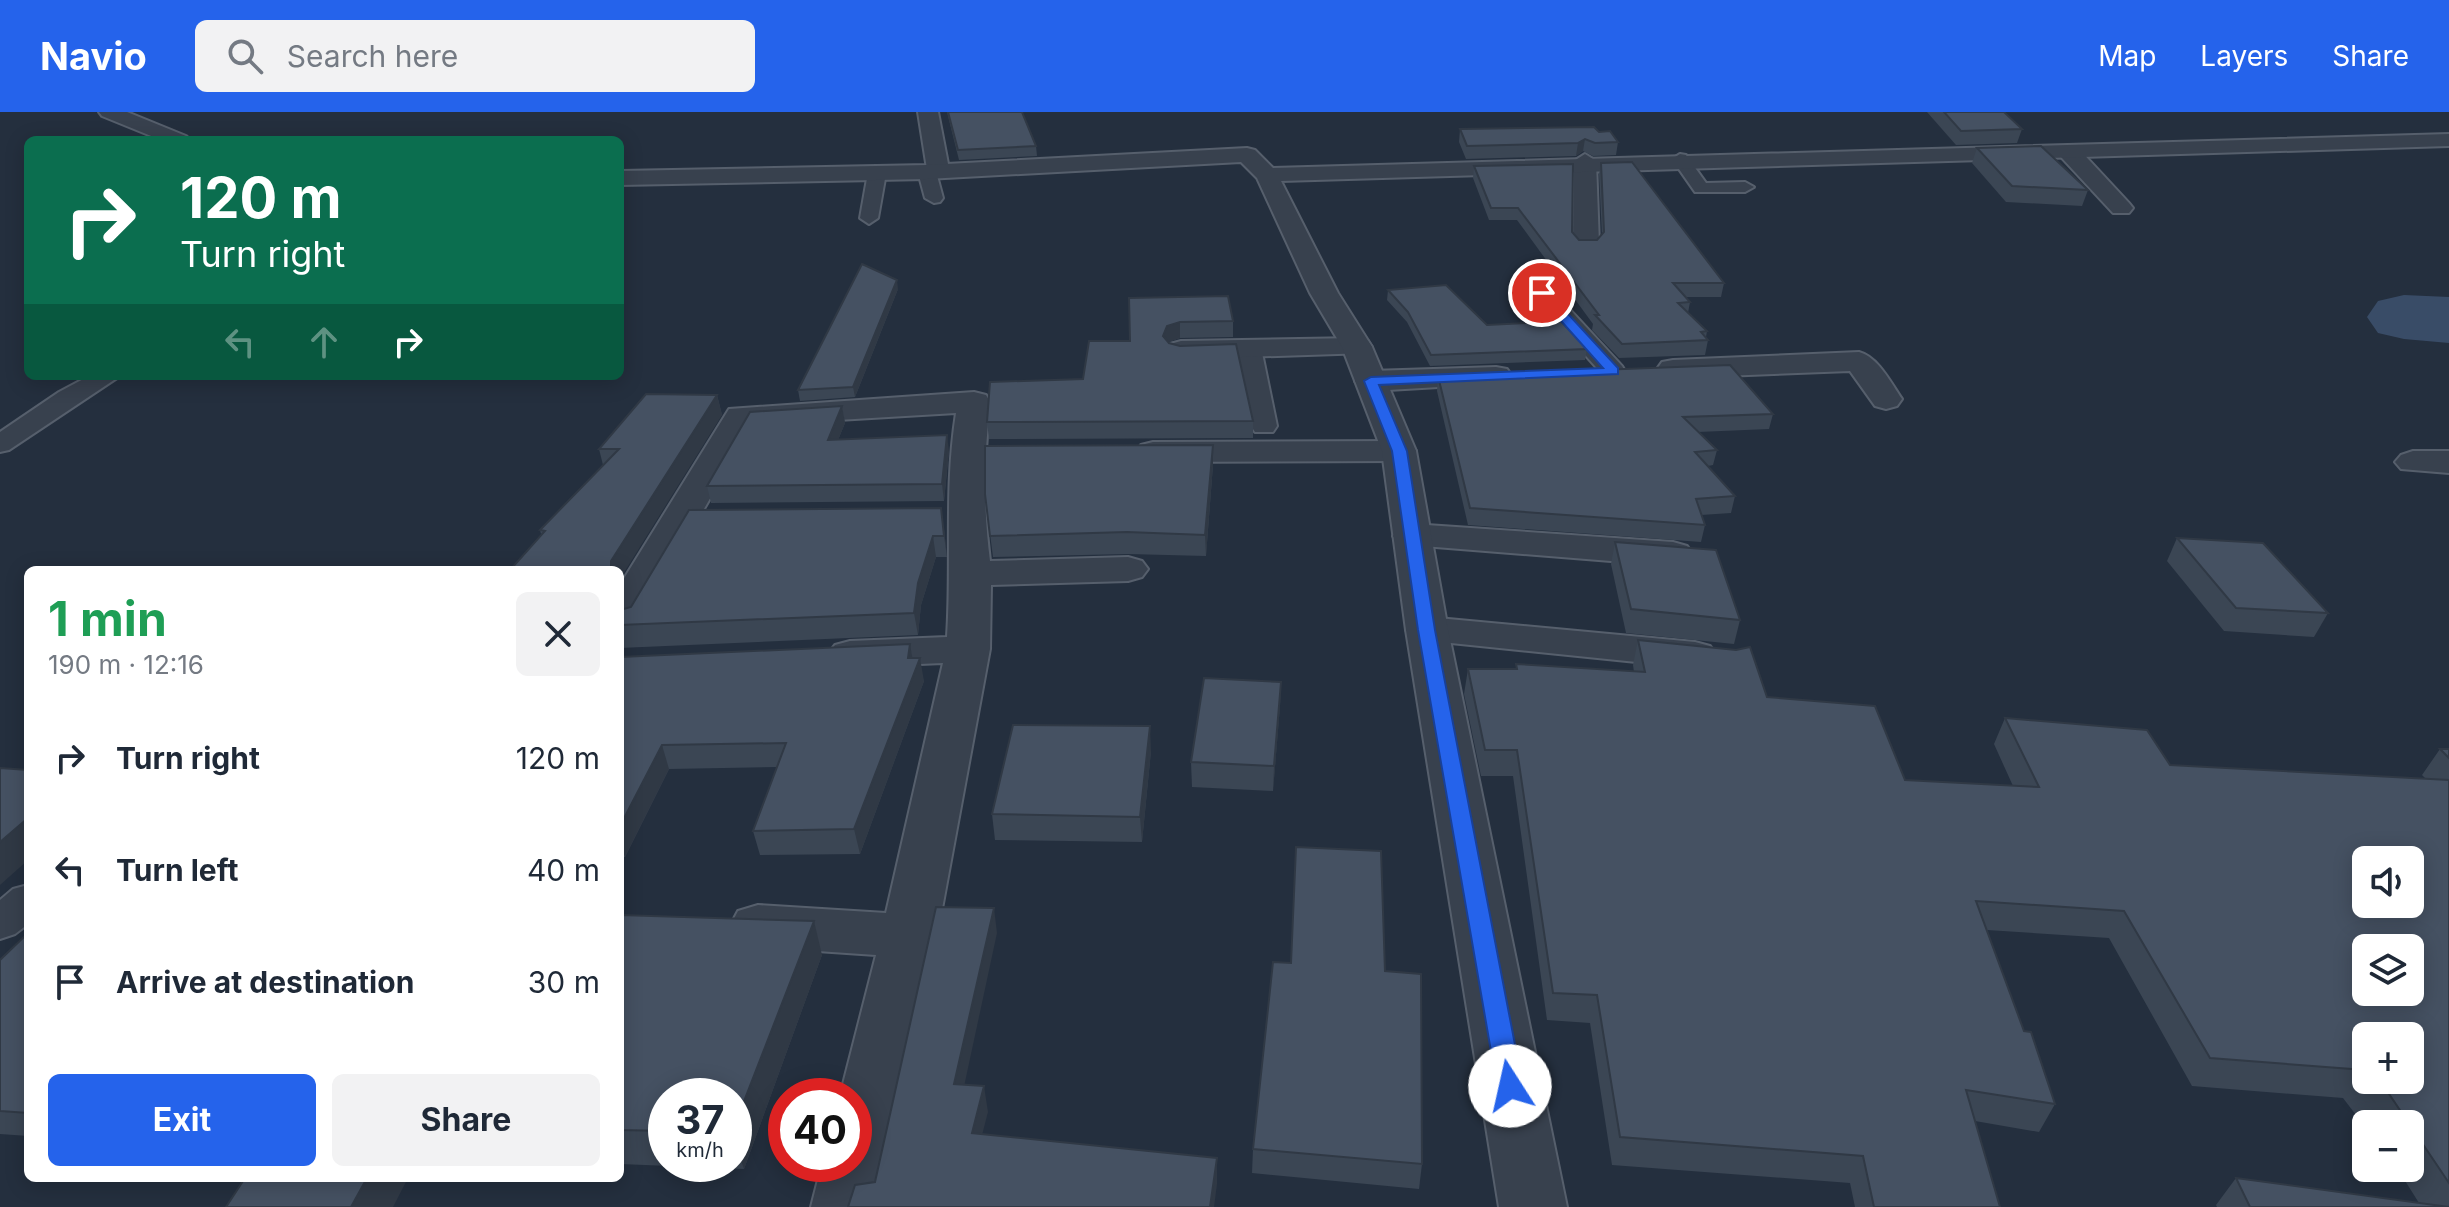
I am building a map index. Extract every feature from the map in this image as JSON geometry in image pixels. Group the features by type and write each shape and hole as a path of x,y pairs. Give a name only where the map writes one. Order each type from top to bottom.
{"street":[{"path":"109,112 169,136"},
{"path":"928,112 933,179"},
{"path":"1267,175 1585,161 2069,152 2449,140"},
{"path":"2069,152 2121,208"},
{"path":"624,178 877,173 933,179 1061,166 1247,155 1267,175 1324,293 1357,347 1399,451 1427,630 1533,1207"},
{"path":"1585,161 1586,245"},
{"path":"1181,350 1357,347"},
{"path":"1568,373 1859,361 1886,399"},
{"path":"1371,381 1522,375"},
{"path":"624,612 741,416 974,402 982,453 949,516 971,574 968,649 909,936 845,1207"},
{"path":"1122,452 1399,451"},
{"path":"2413,462 2449,462"},
{"path":"681,517 728,517"},
{"path":"1412,536 1703,556"},
{"path":"971,574 1128,569"},
{"path":"1427,630 1730,659"},
{"path":"810,656 968,649"},
{"path":"711,923 909,936"}],"lane":[{"path":"1680,159 1701,188 1745,187"},
{"path":"869,218 877,173"},
{"path":"1542,293 1613,371"},
{"path":"1249,348 1264,426"},
{"path":"0,444 68,397 100,380"},
{"path":"0,923 24,903"}],"building":[{"path":"948,112 1022,112 1036,146 958,150"},
{"path":"1944,112 2004,112 2022,129 1961,131"},
{"path":"1594,127 1599,132 1610,131 1618,142 1595,143 1585,139 1578,143 1467,146 1460,129"},
{"path":"2041,146 2088,190 2012,186 1977,148"},
{"path":"1632,162 1724,283 1673,283 1690,302 1678,303 1707,331 1701,332 1708,340 1622,344 1595,315 1599,315 1518,208 1491,208 1474,166 1573,164 1572,232 1579,240 1597,240 1604,232 1601,163"},
{"path":"862,264 897,280 853,387 798,390"},
{"path":"1446,285 1487,325 1561,321 1587,349 1431,355 1408,312 1388,290"},
{"path":"1228,296 1233,321 1180,322 1167,326 1163,336 1169,343 1180,346 1236,344 1253,421 987,422 990,382 1083,379 1089,341 1130,341 1129,298"},
{"path":"1730,365 1773,414 1683,417 1717,450 1695,452 1735,496 1696,499 1705,525 1470,508 1438,376"},
{"path":"646,394 717,395 611,561 611,566 514,566 545,531 540,530 619,449 599,449"},
{"path":"842,406 828,440 947,435 942,484 707,486 750,412"},
{"path":"1213,445 1205,535 1127,532 990,536 985,494 985,446"},
{"path":"941,508 944,536 933,536 918,583 914,613 624,625 624,609 631,607 689,510"},
{"path":"2177,538 2263,543 2328,613 2236,608"},
{"path":"1615,542 1716,550 1740,620 1631,609"},
{"path":"1638,640 1736,650 1750,647 1767,697 1875,706 1905,780 2039,787 2005,718 2147,730 2170,765 2449,780 2449,1183 2424,1146 2424,1110 2400,1110 2389,1094 2424,1094 2424,1022 2352,1022 2352,1069 2210,1058 2124,911 1976,901 2024,1031 2031,1032 2055,1104 1966,1090 2000,1207 1874,1207 1863,1156 1620,1137 1597,995 1553,993 1517,750 1485,750 1468,669 1517,669 1516,664 1645,672"},
{"path":"910,644 908,658 920,658 854,829 753,831 786,743 662,745 624,818 624,657"},
{"path":"1204,678 1281,682 1274,766 1191,762"},
{"path":"1013,725 1150,726 1140,817 992,814"},
{"path":"2440,749 2449,749 2449,758"},
{"path":"0,768 24,770 24,821 0,842"},
{"path":"1296,847 1381,851 1385,971 1421,974 1422,1164 1253,1149 1273,962 1291,963"},
{"path":"936,907 994,908 954,1084 984,1086 972,1133 1217,1158 1210,1207 848,1207 855,1185 875,1182"},
{"path":"624,915 814,921 752,1081 752,1078 648,1078 648,1131 624,1130"},
{"path":"24,937 24,1113 0,1111 0,960"},
{"path":"2236,1178 2449,1207 2250,1207"},
{"path":"242,1182 365,1182 351,1207 226,1207"}],"waterway":[{"path":"2404,317 2449,320"}],"route":[{"path":"1510,1086 1427,630 1399,451 1371,381 1613,371 1542,293"}]}
